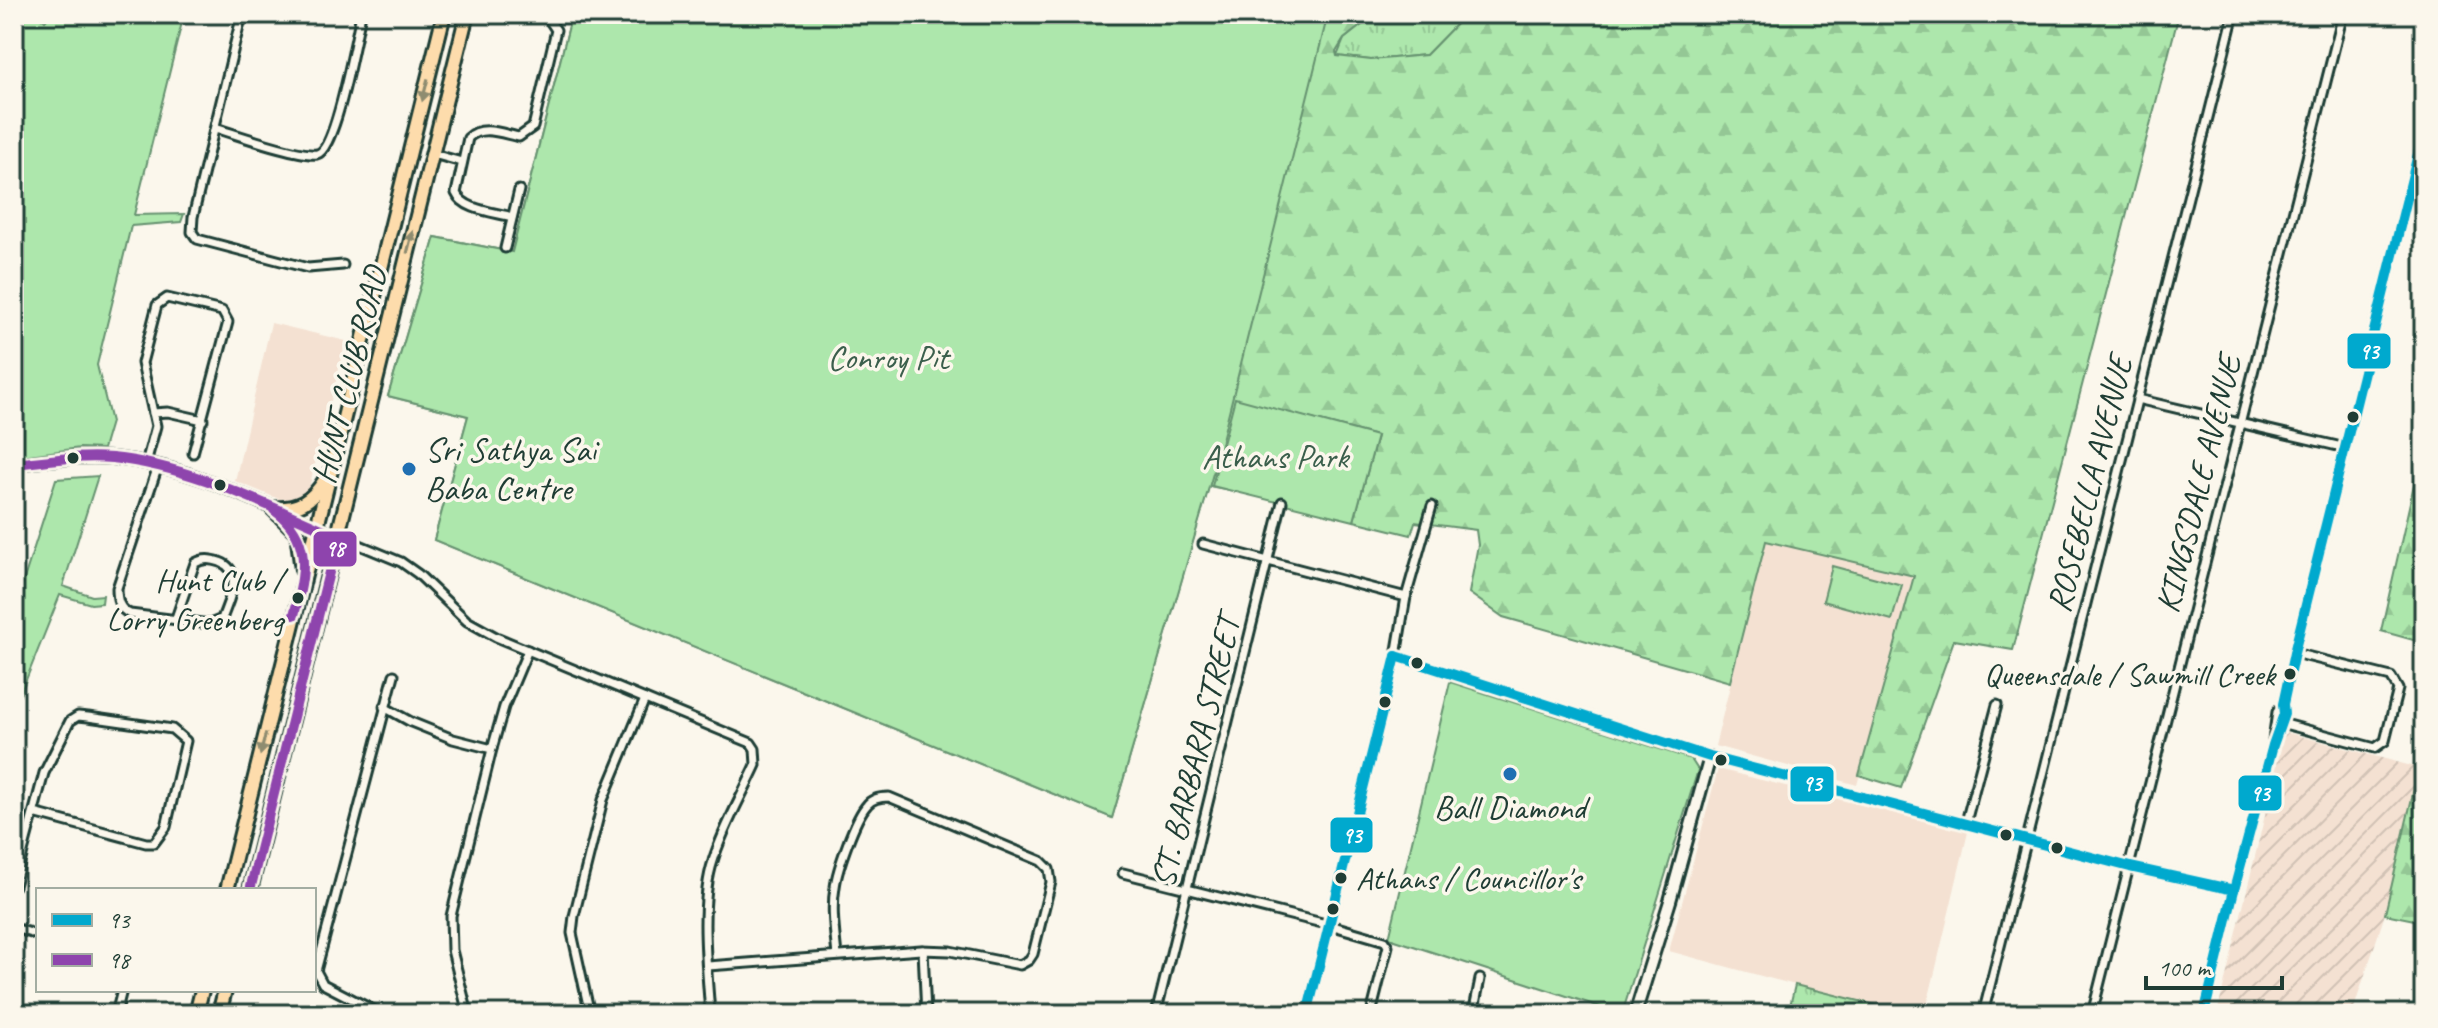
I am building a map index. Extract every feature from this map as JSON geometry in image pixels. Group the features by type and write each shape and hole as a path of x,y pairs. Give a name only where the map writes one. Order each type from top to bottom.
{"main road":[{"name":"HUNT CLUB ROAD","path":"227,888 444,14"},
{"name":"HUNT CLUB ROAD","path":"250,888 467,14"},
{"path":"272,508 292,508 307,502 318,491 331,469"},
{"path":"272,508 290,523 299,538 302,584"},
{"path":"196,1014 202,992"},
{"path":"219,1014 224,992"}],"street":[{"path":"242,14 191,225 197,239 308,268 343,265"},
{"path":"215,128 284,149 317,154 326,149 336,125 361,14"},
{"path":"512,217 465,204 457,199 456,188 468,138 474,132 484,130 519,137 533,127 556,30 548,18 532,14"},
{"name":"ROSEBELLA AVENUE","path":"1983,1014 2234,14"},
{"name":"KINGSDALE AVENUE","path":"2092,1014 2343,14"},
{"path":"2204,1014 2234,890 2281,723 2294,653 2424,130"},
{"path":"433,154 462,162"},
{"path":"505,248 519,190"},
{"path":"146,463 156,426 142,363 157,305 167,298 222,311 228,322 193,453"},
{"path":"2137,399 2346,448"},
{"path":"153,413 168,412 203,420"},
{"path":"14,464 103,457 146,463 189,475 401,562 467,621 528,650 746,740 755,749 756,765 711,869 705,908 710,1014"},
{"path":"158,466 117,595 119,604 130,614 210,624 222,619 234,582 230,568 205,559 195,563 176,618"},
{"name":"ST. BARBARA STREET","path":"1156,1014 1282,502"},
{"path":"1307,1014 1396,656 1406,597 1432,506"},
{"path":"1203,544 1406,597"},
{"path":"468,1014 452,950 451,916 504,707 528,650"},
{"path":"2281,723 2375,748 2385,741 2398,689 2391,677 2294,653"},
{"path":"1396,656 1710,757 2130,867 2234,890"},
{"path":"381,1014 323,984 316,971 394,675"},
{"path":"590,1014 572,933 574,916 603,800 645,699"},
{"path":"2273,745 2277,712 2283,704"},
{"path":"1966,822 1997,705"},
{"path":"384,707 453,739 492,749"},
{"path":"14,886 44,773 66,727 78,716 172,729 186,741 166,827 154,843 34,813"},
{"path":"1635,1014 1674,889 1710,757"},
{"path":"708,966 923,950 950,951 1012,964 1026,963 1033,954 1051,875 1041,861 889,797 882,797 869,802 863,809 838,872 834,896 837,956"},
{"path":"1123,873 1385,941 1388,946 1371,1014"},
{"path":"14,928 36,934"},
{"path":"923,950 926,1014"},
{"path":"1473,1014 1480,979"},
{"path":"116,1014 122,992"}],"shaded area":[{"path":"271,323 346,341 308,492 286,502 235,481"},
{"path":"1766,541 1915,576 1857,785 1715,746"},
{"path":"2285,732 2419,768 2385,914 2352,1014 2217,1014"},
{"path":"1718,769 1968,832 1925,1014 1788,1014 1795,985 1669,951"}],"green space":[{"path":"14,14 37,14 45,21 51,14 184,14 134,215 184,214 181,222 131,226 97,365 111,422 103,449 80,448 14,457"},
{"path":"572,14 1368,14 1368,20 1344,39 1336,52 1337,56 1371,60 1426,55 1466,14 2179,14 2013,650 1954,640 1901,788 1859,775 1914,576 1766,541 1730,682 1503,617 1469,593 1478,545 1476,530 1415,522 1411,535 1354,521 1377,436 1277,410 1224,489 1209,486 1112,818 434,540 468,416 388,396 435,237 512,252"},
{"name":"Conroy Pit","path":"572,14 1328,14 1217,460 1112,818 434,540 468,416 388,396 435,237 512,252"},
{"path":"1368,14 1466,14 1426,55 1371,60 1337,56 1344,39 1368,20"},
{"name":"Athans Park","path":"1235,398 1377,436 1354,521 1212,486"},
{"path":"2424,440 2424,643 2381,631"},
{"path":"98,476 63,586 92,596 103,595 102,603 91,604 60,595 14,710 14,610 56,479"},
{"path":"1832,566 1902,585 1892,620 1823,601"},
{"path":"1450,682 1691,759 1698,770 1622,1014 1389,938"},
{"path":"2424,746 2424,922 2385,914"},
{"path":"1795,985 1912,1014 1788,1014"}],"transit line":[{"name":"93","path":"2204,1014 2234,890 2284,714 2283,704 2294,653 2424,130"},
{"name":"98","path":"14,464 88,457 142,462 228,488 338,536 250,888"},
{"name":"98","path":"274,510 295,532 303,558 294,615"},
{"name":"93","path":"1396,656 1710,757 2130,867 2234,890"},
{"name":"93","path":"1307,1014 1396,656"}],"place":[{"name":"Sri Sathya Sai Baba Centre","path":"409,469"},
{"name":"Hunt Club / Lorry Greenberg","path":"298,598"},
{"name":"Queensdale / Sawmill Creek","path":"2290,674"},
{"name":"Ball Diamond","path":"1510,774"},
{"name":"Athans / Councillor's","path":"1341,878"}]}
